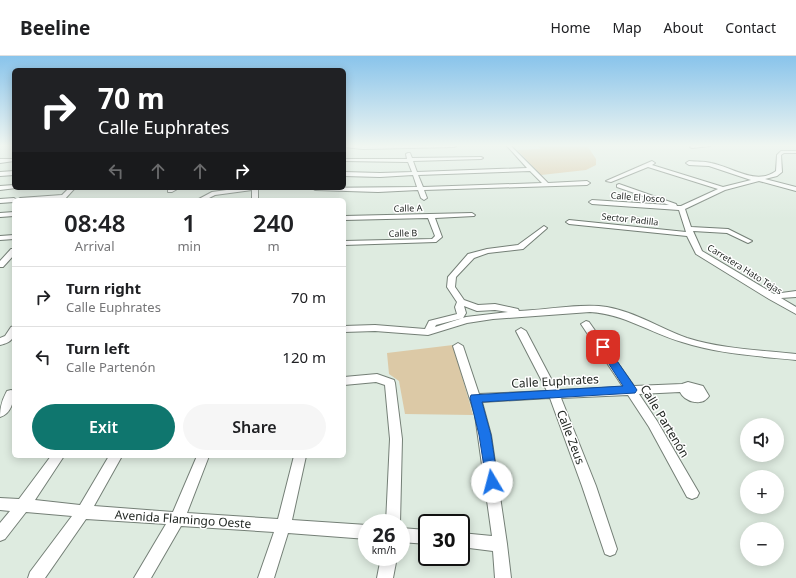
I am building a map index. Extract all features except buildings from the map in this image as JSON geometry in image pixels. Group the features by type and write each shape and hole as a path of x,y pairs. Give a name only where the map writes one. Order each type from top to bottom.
{"street":[{"path":"414,170 424,198"},
{"path":"346,174 415,174 500,170"},
{"path":"533,170 546,184"},
{"path":"610,181 635,170"},
{"path":"669,170 723,189"},
{"path":"730,170 796,189"},
{"path":"620,186 682,208 723,189 760,180 779,172 779,170"},
{"path":"0,174 12,173"},
{"path":"346,189 421,189 575,182 587,183"},
{"path":"0,188 12,187"},
{"path":"63,198 70,190"},
{"path":"204,198 214,193 239,190"},
{"path":"0,201 12,200"},
{"name":"Calle El Josco","path":"592,202 682,208"},
{"name":"Carretera Hato Tejas","path":"682,208 689,231 699,252 796,311"},
{"path":"0,215 12,214"},
{"name":"Calle A","path":"346,218 472,215"},
{"name":"Calle B","path":"346,243 434,241 439,237 431,217"},
{"name":"Sector Padilla","path":"569,222 689,231 728,231 748,241"},
{"path":"520,313 495,307 477,308 462,302 451,287 452,277 471,256 487,251 520,246 544,228"},
{"path":"0,238 12,237"},
{"path":"0,265 12,253"},
{"path":"772,297 796,294"},
{"path":"428,332 432,323 460,316 462,313 459,307 462,302"},
{"path":"346,329 375,328 428,332 466,320 520,313 590,309 607,310 629,317 684,340 715,348 796,357"},
{"name":"Calle Partenón","path":"586,324 632,390 692,492"},
{"name":"Calle Zeus","path":"521,331 554,394 589,486 610,549"},
{"path":"0,342 8,338 12,333"},
{"path":"458,346 485,435 500,544 503,578"},
{"path":"346,381 377,378 390,383 396,439 393,514"},
{"name":"Calle Euphrates","path":"475,398 684,388"},
{"path":"0,413 10,400 11,394"},
{"path":"0,534 57,458"},
{"path":"36,578 83,512 115,458"},
{"path":"142,578 177,519 202,458"},
{"path":"266,578 284,525 300,458"},
{"name":"Avenida Flamingo Oeste","path":"0,504 68,509 83,512 358,531"},
{"path":"470,541 500,544"},
{"path":"385,578 387,566"}],"shaded area":[{"path":"537,170 583,170 541,175"},
{"path":"453,345 473,415 405,414 399,381 389,374 387,353"}],"route":[{"path":"492,482 485,435 475,398 632,390 603,347"}]}
